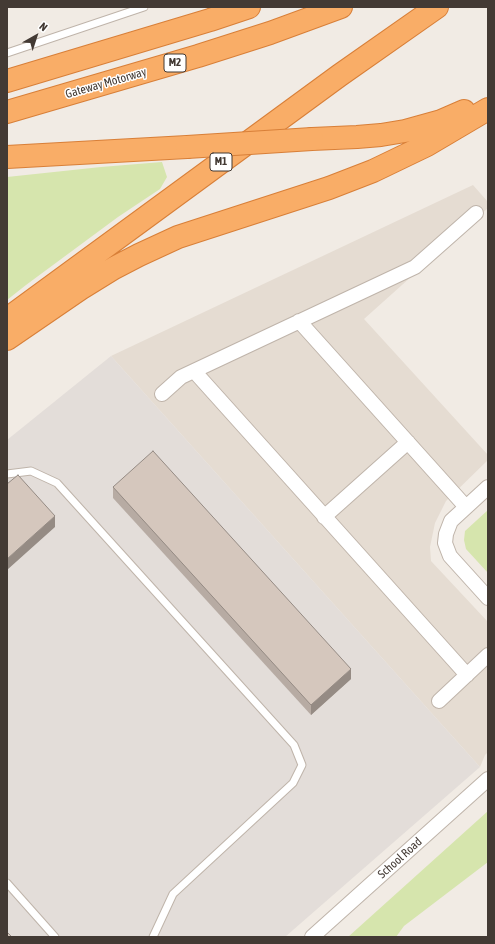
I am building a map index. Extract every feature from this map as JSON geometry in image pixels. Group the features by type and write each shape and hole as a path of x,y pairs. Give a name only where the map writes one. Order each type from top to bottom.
{"highway":[{"path":"11,79 249,7"},
{"name":"Gateway Motorway","path":"7,112 198,56 270,33 341,7"},
{"name":"M1","path":"7,319 340,75 437,7"},
{"path":"7,157 357,137 405,131 440,121 477,106 488,105"},
{"path":"7,339 80,289 114,268 139,255 178,238 329,188 373,171 427,145 488,109"}],"street":[{"path":"162,394 182,377 415,267 476,213"},
{"path":"299,321 466,507"},
{"path":"194,371 466,675"},
{"path":"324,517 408,442"},
{"path":"488,487 451,521 446,534 445,544 450,556 488,598"},
{"path":"438,701 488,656"},
{"name":"School Road","path":"312,937 488,779"}],"lane":[{"path":"7,53 144,7"},
{"path":"7,474 31,471 57,483 294,745 302,765 293,783 173,894 153,937"},
{"path":"7,883 55,937"}],"shaded area":[{"path":"473,185 488,202 488,208 364,319 488,455 488,460 446,501 435,523 430,547 431,561 488,622 488,752 485,755 480,767 111,356"},
{"path":"111,356 480,767 285,937 7,937 7,440"}],"green space":[{"path":"162,162 167,177 160,189 118,217 7,300 7,177"},
{"path":"488,510 488,573 466,549 464,540 465,531"},
{"path":"488,811 488,862 404,926 396,937 348,937"}],"building":[{"path":"153,451 351,669 311,705 113,487"},
{"path":"18,475 55,516 7,559 7,484"},
{"path":"7,932 12,937 7,937"}]}
